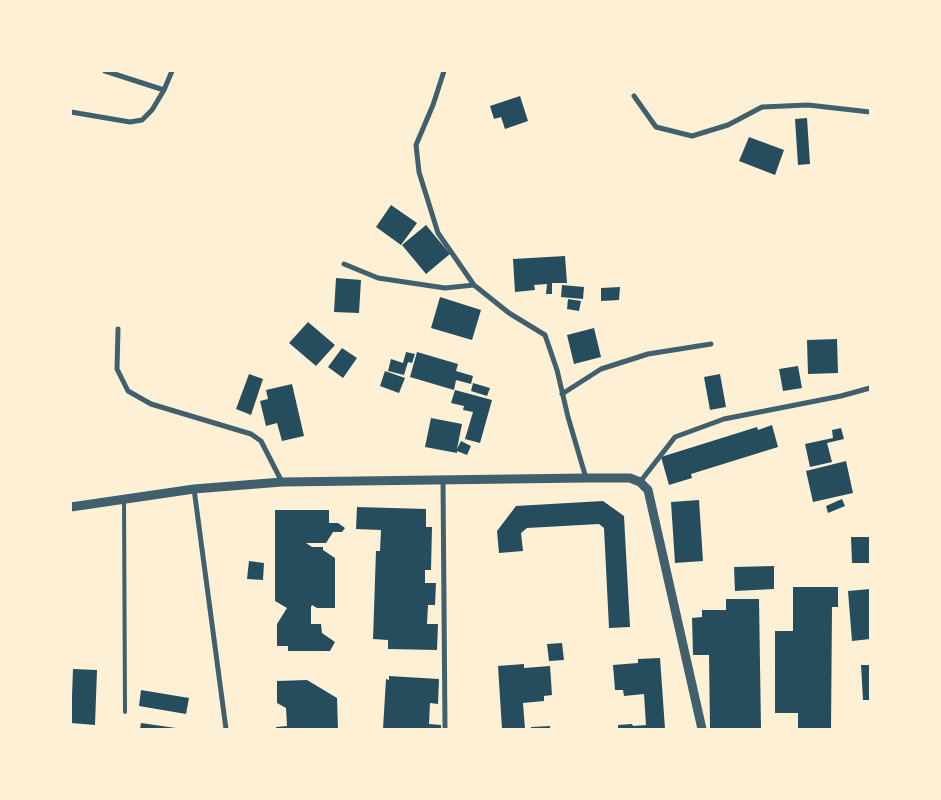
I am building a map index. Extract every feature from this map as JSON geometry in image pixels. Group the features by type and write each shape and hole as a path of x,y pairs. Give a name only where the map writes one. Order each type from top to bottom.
{"street":[{"path":"105,71 164,90"},
{"path":"71,112 130,122 142,120 152,110 164,90 172,71"},
{"path":"444,71 433,105 416,145 419,172 438,233 474,286 509,313 545,335 557,370 568,417 586,478"},
{"path":"634,96 656,127 692,136 728,125 762,107 808,105 870,112"},
{"path":"344,264 378,278 445,288 474,286"},
{"path":"118,329 117,369 128,391 151,404 251,434 261,441 282,482"},
{"path":"562,394 601,369 648,354 711,344"},
{"path":"640,482 675,437 724,419 841,396 870,388"},
{"path":"71,507 194,489 282,482 630,478 640,482 648,490 702,729"},
{"path":"443,480 446,729"},
{"path":"194,489 226,729"}],"lane":[{"path":"124,499 125,712"}],"building":[{"path":"520,96 528,121 505,129 501,117 494,119 490,106"},
{"path":"807,118 810,164 798,165 795,119"},
{"path":"749,137 784,150 775,175 739,161"},
{"path":"391,205 417,223 401,245 376,227"},
{"path":"426,225 450,254 426,274 402,245"},
{"path":"565,256 567,283 552,283 552,294 546,294 547,284 534,285 535,290 515,292 513,259"},
{"path":"336,278 361,280 359,313 334,312"},
{"path":"562,285 584,287 583,299 561,297"},
{"path":"620,287 619,300 601,301 601,288"},
{"path":"440,297 481,310 472,340 431,328"},
{"path":"568,299 581,301 579,311 567,309"},
{"path":"308,322 335,345 316,366 289,343"},
{"path":"594,328 601,357 574,364 567,335"},
{"path":"837,339 838,373 808,374 807,340"},
{"path":"342,348 357,358 343,378 328,367"},
{"path":"406,352 415,354 412,363 408,362 404,375 388,371 391,359 403,363"},
{"path":"417,352 458,364 456,371 473,376 471,384 456,380 454,390 410,377"},
{"path":"798,366 802,388 783,391 779,369"},
{"path":"385,371 405,378 399,393 380,386"},
{"path":"249,374 263,379 251,415 236,409"},
{"path":"720,374 726,407 710,410 704,377"},
{"path":"473,383 490,388 487,396 471,391"},
{"path":"292,384 304,436 282,441 277,423 266,426 260,401 268,399 266,390"},
{"path":"455,390 492,400 480,443 465,439 473,412 463,410 464,406 451,403"},
{"path":"431,418 462,424 457,449 461,441 471,446 467,455 457,451 457,453 425,447"},
{"path":"772,425 778,447 691,474 692,478 669,485 661,457 757,427 758,430"},
{"path":"841,428 844,439 827,443 832,462 810,467 805,444 833,438 832,430"},
{"path":"846,461 853,493 813,502 806,471"},
{"path":"842,499 845,506 828,513 826,506"},
{"path":"699,500 703,561 675,563 671,502"},
{"path":"603,501 624,516 630,627 609,628 604,528 599,524 527,528 521,533 523,551 499,553 497,531 516,506"},
{"path":"357,507 426,509 426,527 432,527 431,570 425,570 425,583 436,583 435,605 428,605 427,624 438,624 437,650 388,649 388,640 373,639 376,551 380,551 381,530 356,529"},
{"path":"275,510 329,510 329,523 338,523 345,528 342,532 333,532 326,543 306,543 312,547 323,547 323,550 335,558 335,608 317,608 312,605 311,607 311,624 321,624 322,633 335,642 330,651 288,651 288,646 277,646 277,624 287,608 275,601"},
{"path":"851,537 870,537 870,563 852,563"},
{"path":"249,561 264,563 263,580 247,579"},
{"path":"774,566 774,589 735,591 734,567"},
{"path":"793,587 838,587 838,607 832,607 831,729 798,729 798,713 775,713 775,631 793,631"},
{"path":"870,589 870,639 852,641 848,591"},
{"path":"726,599 759,599 761,729 710,728 709,655 693,655 692,618 702,617 702,610 726,610"},
{"path":"562,643 564,660 549,661 547,644"},
{"path":"660,658 665,729 618,729 618,725 646,725 644,694 624,696 623,690 615,690 613,665 638,663 638,659"},
{"path":"524,664 524,668 550,666 552,695 544,696 544,701 523,703 525,729 502,729 498,666"},
{"path":"861,665 870,665 870,700 863,700"},
{"path":"73,669 97,670 95,725 71,723"},
{"path":"389,676 439,679 438,704 430,703 429,724 441,725 441,729 383,729 386,679 389,680"},
{"path":"307,680 337,698 338,729 276,729 276,727 287,726 286,708 277,703 277,681"},
{"path":"141,690 189,698 186,714 139,706"},
{"path":"141,723 176,728 176,729 140,729"},
{"path":"550,726 550,729 531,729 531,727"}]}
